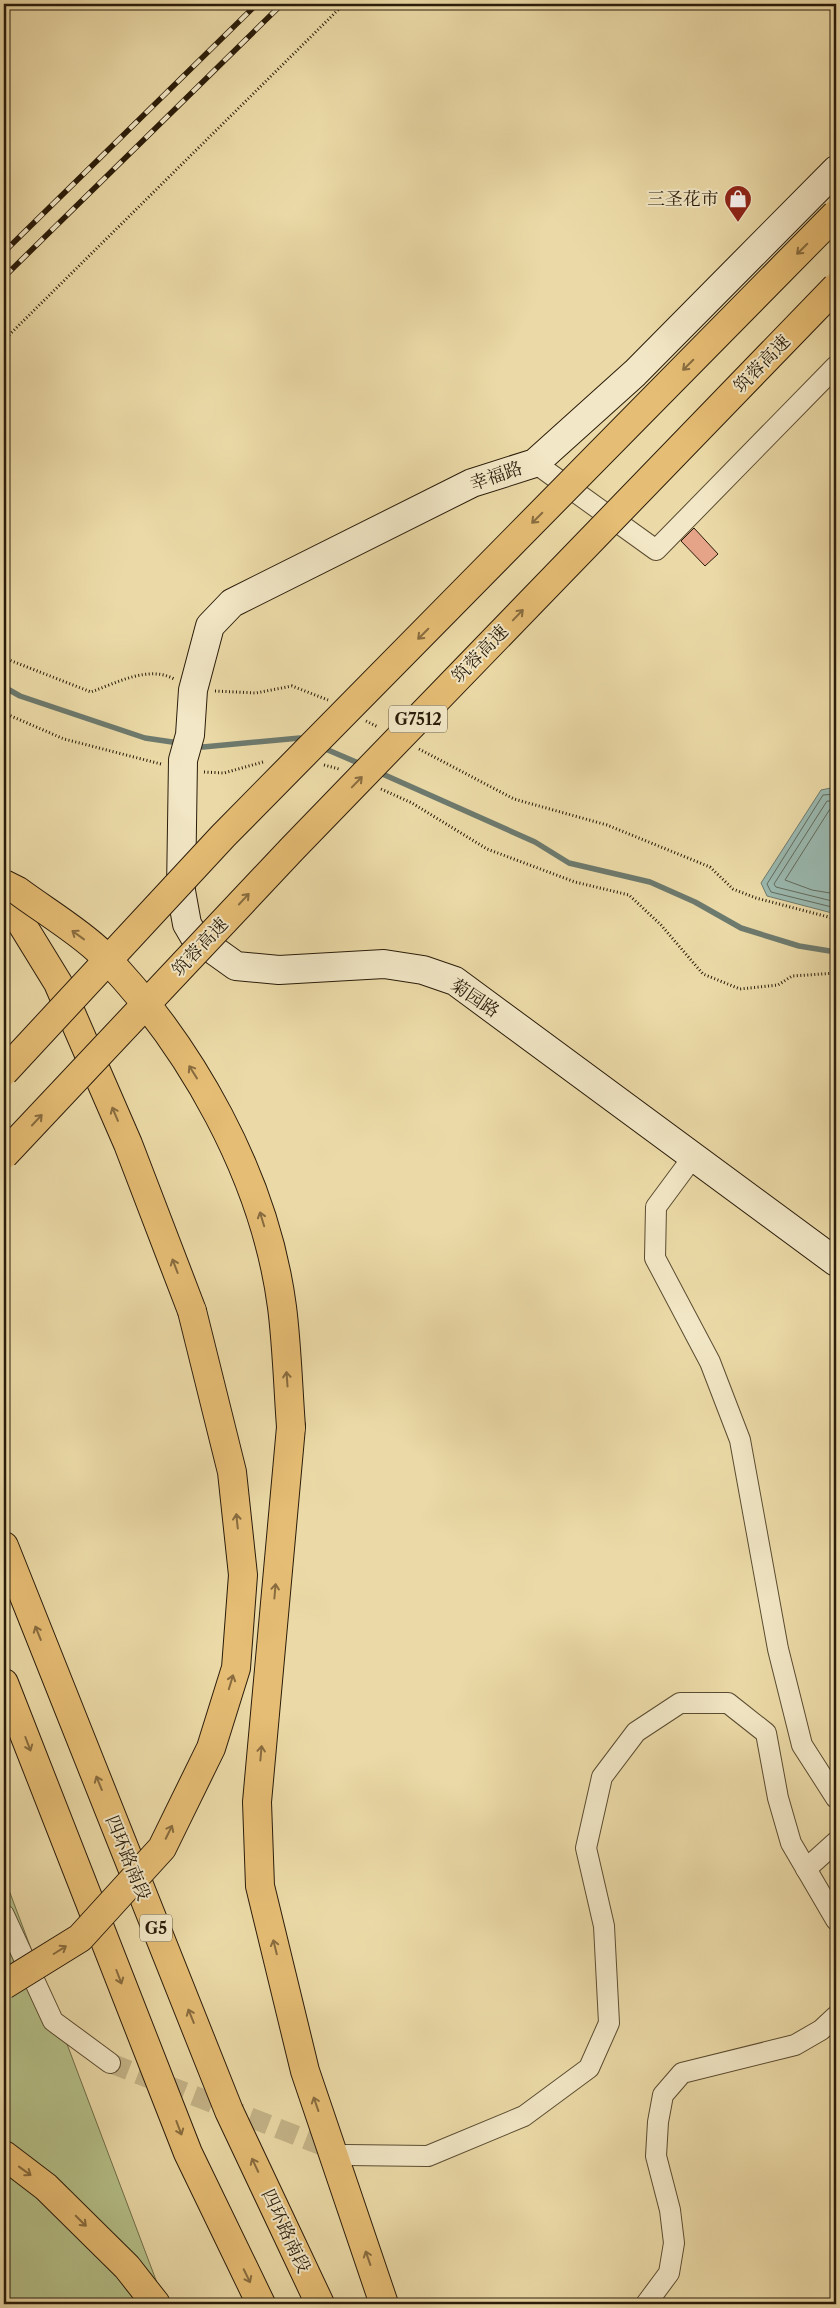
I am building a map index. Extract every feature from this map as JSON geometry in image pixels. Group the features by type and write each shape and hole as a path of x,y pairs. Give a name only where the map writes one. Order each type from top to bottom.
{"highway":[{"path":"4,1072 223,836 836,214"},
{"name":"筑蓉高速","path":"4,1155 292,849 836,287"},
{"path":"4,884 18,891 99,951 157,1016 208,1098 239,1158 263,1220 282,1306 291,1428 257,1802 260,1886 305,2071 384,2304"},
{"path":"4,895 58,983 128,1144 192,1311 232,1472 243,1575 236,1668 211,1748 162,1848 80,1938 4,1985"},
{"name":"四环路南段","path":"4,1546 229,2111 320,2304"},
{"path":"4,1683 188,2153 261,2304"},
{"path":"4,2155 46,2187 127,2267 156,2304"}],"street":[{"name":"幸福路","path":"186,755 194,690 210,626 232,603 472,483 535,463 635,373 836,170"},
{"path":"535,463 656,550 836,366"},
{"name":"菊园路","path":"186,755 181,891 188,924 194,936 209,949 236,966 279,970 384,964 423,970 455,981 836,1262"},
{"path":"693,1157 656,1208 655,1258 710,1362 740,1440 778,1649 802,1745 836,1798"},
{"path":"346,2155 428,2156 524,2116 589,2068 609,2023 604,1926 586,1848 602,1777 636,1732 680,1702 728,1703 766,1733 790,1843 836,1920"},
{"path":"806,1869 836,1842"},
{"path":"4,1915 53,2021 110,2063"},
{"path":"646,2304 669,2273 674,2243 670,2210 656,2156 662,2095 682,2072 795,2045 821,2030 836,2016"}],"path":[{"path":"4,340 344,4"},
{"path":"4,658 91,692 139,675 166,675 194,690 256,693 292,686 330,701"},
{"path":"4,712 64,739 186,755 224,773 266,761"},
{"path":"364,720 381,729"},
{"path":"416,747 514,799 607,825 710,867 733,889 756,898 836,919"},
{"path":"314,764 333,766 342,770"},
{"path":"377,787 412,803 487,849 575,882 629,894 661,925 703,974 740,989 778,985 792,976 836,973"}],"green space":[{"path":"4,1877 165,2304 4,2304"}],"water":[{"path":"831,788 836,790 836,914 767,896 761,883 821,790"}],"building":[{"path":"694,528 718,554 705,566 681,541"}],"waterway":[{"path":"4,687 20,696 145,738 179,743"},
{"path":"193,745 203,747 300,738 306,740"},
{"path":"321,747 363,765"},
{"path":"378,772 535,842 569,863 650,882 695,902 741,928 799,946 836,952"}],"tunnel":[{"path":"110,2063 339,2152"}],"railway":[{"path":"4,252 257,4"},
{"path":"4,277 282,4"}],"place":[{"name":"三圣花市","path":"738,223"}]}
